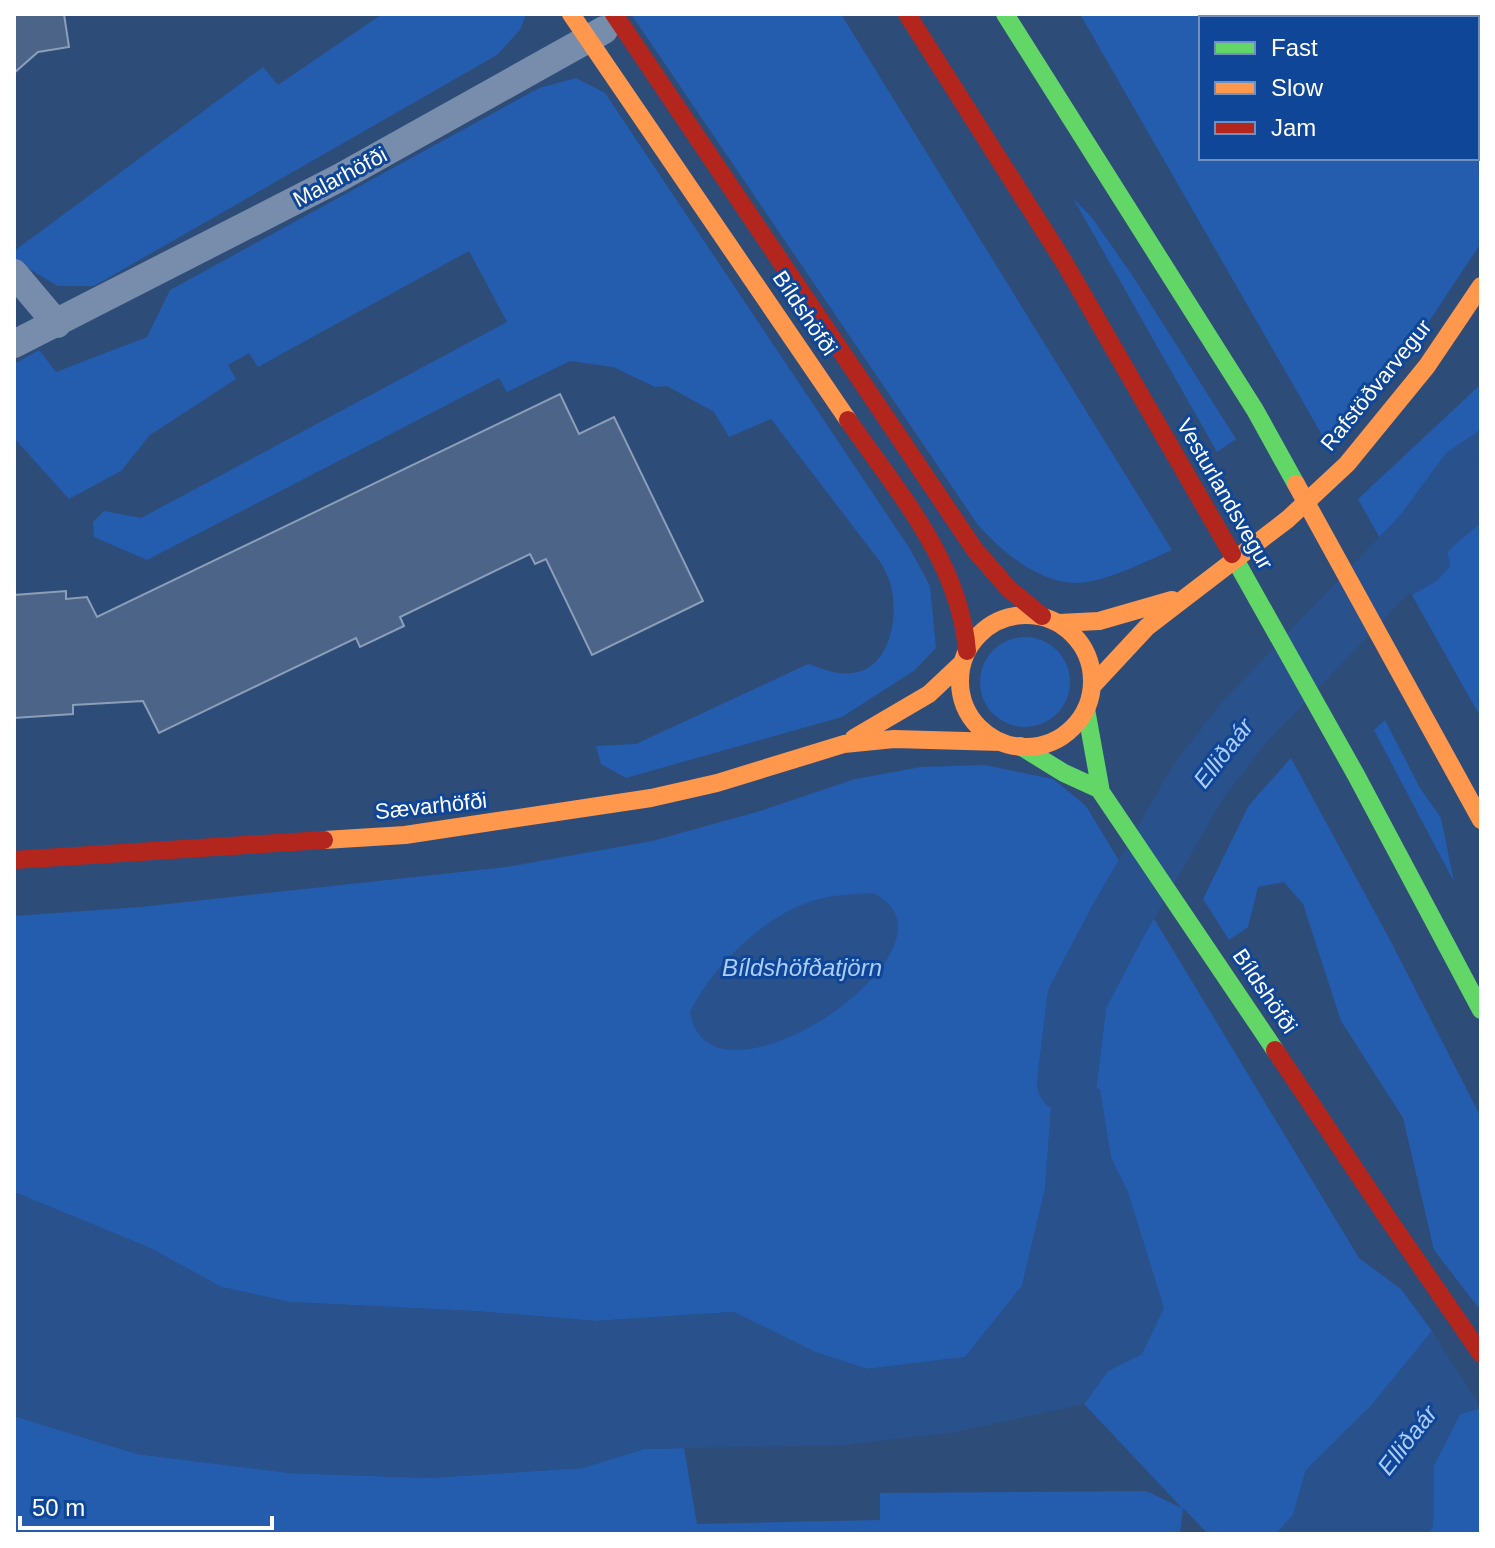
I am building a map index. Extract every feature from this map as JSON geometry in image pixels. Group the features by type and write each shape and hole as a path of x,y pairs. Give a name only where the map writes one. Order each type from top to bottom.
{"main road":[{"name":"Bíldshöfði","path":"571,14 928,537 954,585 966,621 960,682 963,701 972,718 985,732 1001,742 1040,746 1059,739 1075,726 1086,709 1093,685 1085,649 1074,634 1009,589 975,550 616,18"},
{"name":"Vesturlandsvegur","path":"907,14 1064,262 1181,464 1356,775 1481,1010"},
{"path":"1005,14 1255,410 1480,817"},
{"path":"1012,14 1026,46"},
{"name":"Rafstöðvarvegur","path":"1093,685 1147,627 1288,519 1347,464 1427,366 1481,286"},
{"name":"Rafstöðvarvegur","path":"1051,620 1099,621 1187,595"},
{"path":"964,657 976,637 990,625 1007,617 1024,614 1051,620"},
{"name":"Sævarhöfði","path":"844,744 929,694 964,657"},
{"name":"Bíldshöfði","path":"1086,709 1099,789"},
{"name":"Sævarhöfði","path":"14,860 405,835 636,801 717,783 844,744 894,739 1001,742"},
{"name":"Bíldshöfði","path":"1020,746 1064,773 1099,789 1481,1354"}],"street":[{"name":"Malarhöfði","path":"14,344 339,178 589,40 616,18"},
{"path":"14,273 57,324"}],"shaded area":[{"path":"382,14 526,14 520,30 497,55 94,286 58,286 14,260 14,251 263,67 278,85"},
{"path":"631,14 841,14 1172,550 1113,575 1089,582 1063,582 1036,572 988,536"},
{"path":"1080,14 1481,14 1481,243 1422,332 1329,447"},
{"path":"576,78 605,93 910,549 930,586 936,648 915,670 842,717 626,778 601,764 596,746 636,744 808,664 835,672 855,673 869,668 886,646 891,632 893,601 891,586 881,563 771,419 729,437 714,412 667,386 655,387 613,367 570,361 507,392 499,378 147,560 94,537 93,522 104,511 141,518 507,322 469,251 258,367 249,353 228,365 236,379 150,435 121,471 69,499 14,438 14,364 39,350 56,372 147,337 170,290 539,88"},
{"path":"1073,198 1093,219 1134,278 1236,439 1217,452"},
{"path":"1481,384 1481,718 1358,499"},
{"path":"1025,637 1042,640 1057,650 1067,665 1070,682 1067,699 1057,714 1042,724 1025,727 1008,724 993,714 983,699 980,682 983,665 993,650 1008,640"},
{"path":"1385,720 1420,788 1441,818 1454,882 1374,730"},
{"path":"1291,758 1481,1117 1481,1311 1434,1250 1403,1118 1341,1021 1303,904 1284,882 1258,887 1248,927 1229,940 1203,899 1249,805"},
{"path":"985,765 1053,779 1086,806 1359,1258 1401,1289 1432,1331 1371,1406 1306,1470 1293,1515 1276,1534 1208,1534 1183,1508 1180,1534 14,1534 14,1416 137,1454 290,1473 428,1478 582,1468 644,1449 684,1448 697,1524 880,1520 880,1493 1146,1491 1182,1508 1084,1404 1108,1371 1142,1354 1128,1192 1111,1158 1099,1089 1052,1096 1045,1189 1022,1286 965,1357 867,1369 815,1352 734,1312 596,1321 290,1302 221,1287 150,1248 14,1192 14,916 140,907 506,867 652,841 760,811 855,779 921,767"},
{"path":"1481,1408 1481,1534 1428,1534 1433,1526 1434,1465 1460,1414"}],"water":[{"path":"1481,429 1481,505 1470,510 1447,549 1450,566 1437,581 1412,595 1380,536 1396,521 1446,453"},
{"name":"Bíldshöfðatjörn","path":"873,893 897,918 892,950 867,984 829,1016 784,1039 742,1050 708,1043 690,1012 711,978 741,946 794,908 835,896"},
{"path":"1067,1083 1100,1089 1111,1158 1128,1192 1164,1308 1142,1354 1108,1371 1084,1404 956,1432 845,1445 644,1449 582,1468 428,1478 290,1473 138,1454 14,1416 14,1192 150,1248 221,1287 290,1302 596,1321 734,1312 815,1352 867,1369 965,1357 1022,1286 1045,1189 1052,1096"},
{"path":"1432,1331 1481,1408 1460,1414 1434,1465 1433,1526 1428,1534 1276,1534 1293,1515 1306,1470 1371,1406"}],"building":[{"path":"14,14 64,14 69,47 38,52 14,73"},
{"path":"560,394 579,434 614,417 703,601 592,655 546,559 535,564 530,554 400,617 404,626 360,647 356,638 159,733 143,701 73,705 73,714 14,718 14,595 66,591 66,599 87,597 97,617"}],"waterway":[{"name":"Elliðaár","path":"1067,1083 1077,999 1198,782 1241,726 1432,525 1481,486"}],"traffic: fast":[{"path":"1005,14 1255,410 1296,484"},
{"path":"1232,554 1356,775 1481,1010"},
{"path":"1086,709 1101,792 1275,1050"},
{"path":"1020,746 1064,773 1099,789"}],"traffic: slow":[{"path":"571,14 848,420"},
{"path":"1093,685 1147,627 1288,519 1347,464 1427,366 1481,286"},
{"path":"1296,484 1481,820"},
{"path":"1059,623 1099,621 1172,600"},
{"path":"1026,615 1051,620 1073,634 1087,656 1092,681 1087,706 1073,728 1051,742 1026,747 1001,742 979,728 965,706 960,681 965,656 979,634 1001,620 1026,615"},
{"path":"854,738 929,694 962,663"},
{"path":"324,840 405,835 651,798 717,783 844,744 894,739 1001,742"}],"traffic: jam":[{"path":"614,14 975,550 1009,589 1042,616"},
{"path":"907,14 1064,262 1232,554"},
{"path":"848,420 905,501 939,558 962,618 967,651"},
{"path":"14,860 324,840"},
{"path":"1275,1050 1389,1220"},
{"path":"1389,1220 1481,1354"}]}
